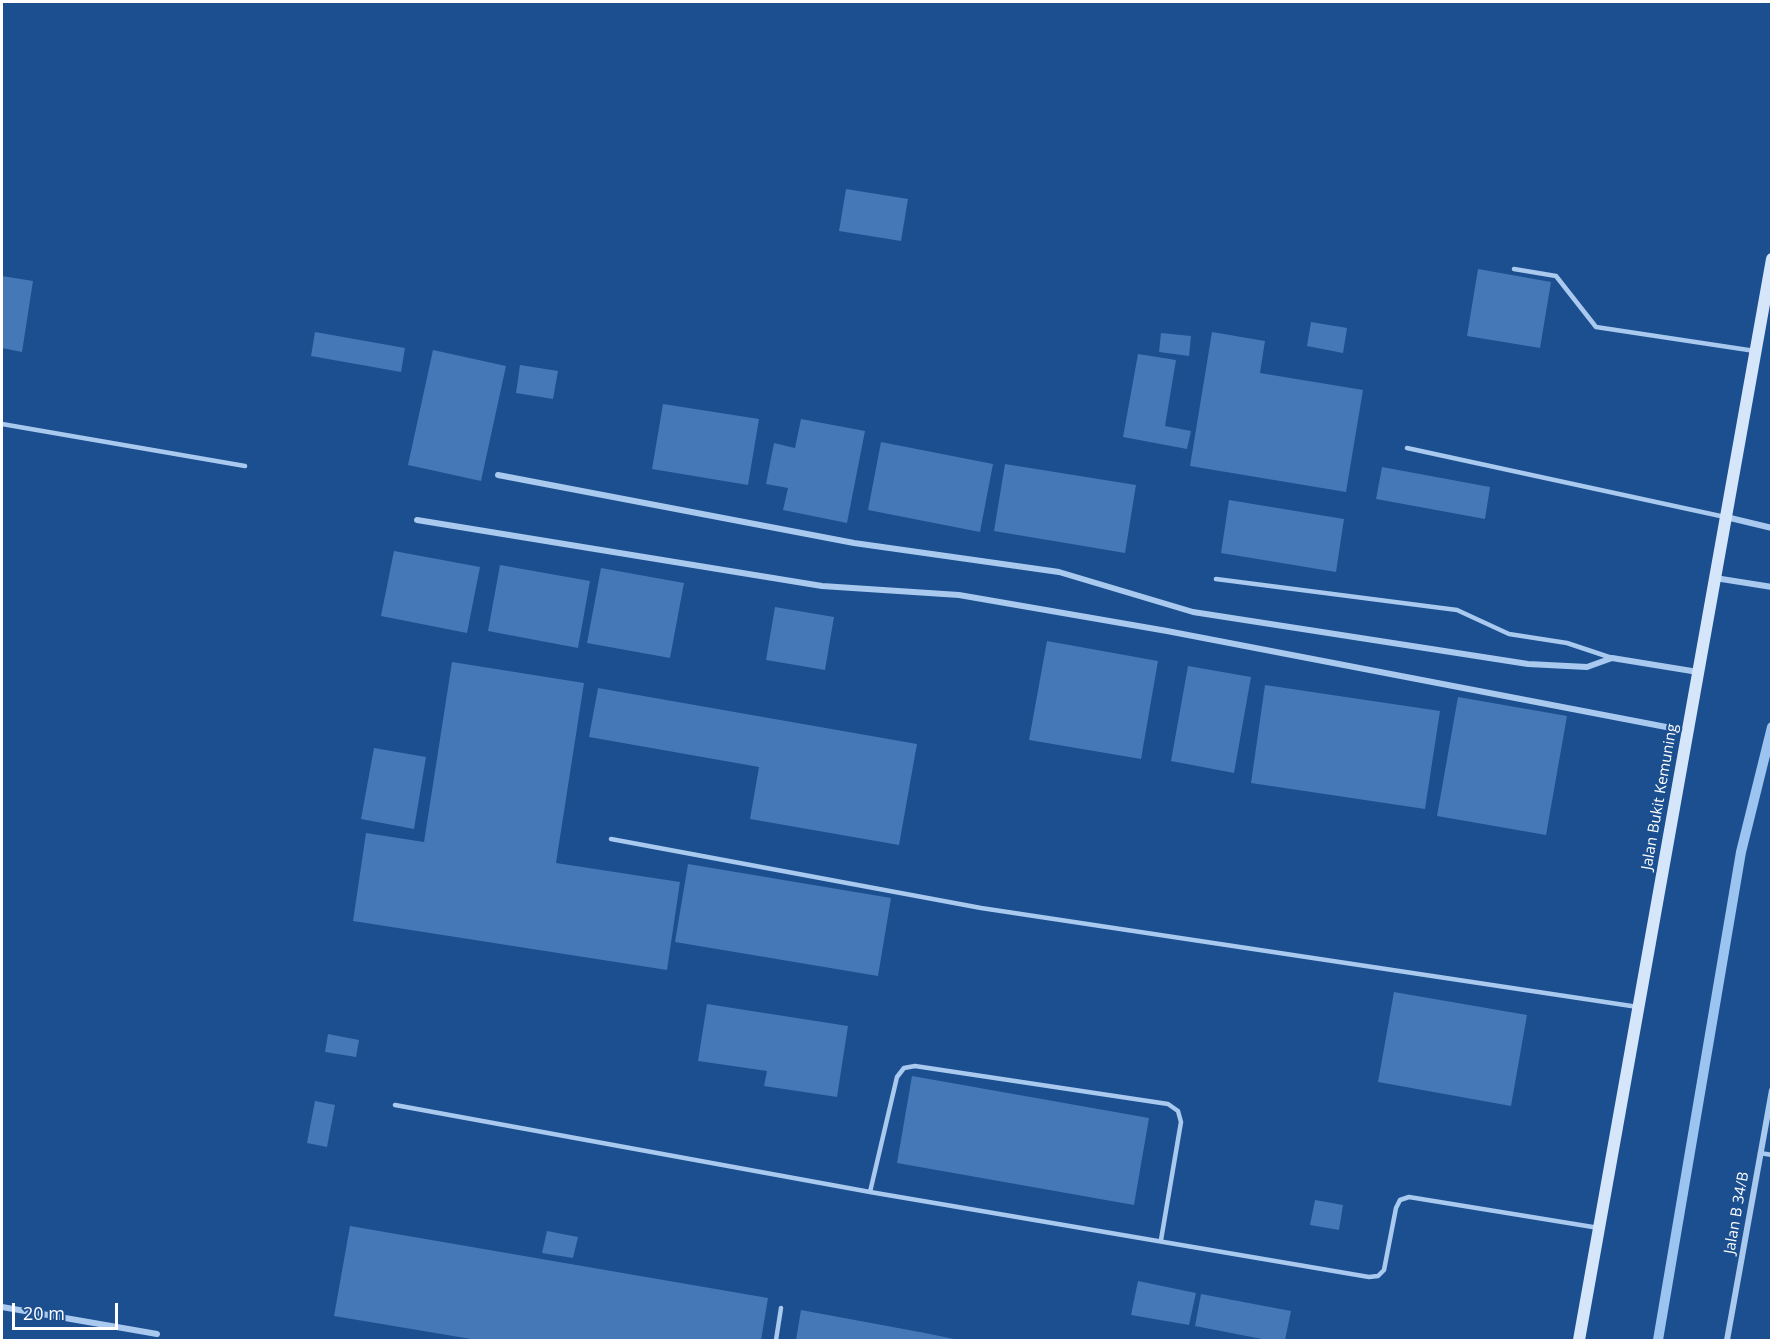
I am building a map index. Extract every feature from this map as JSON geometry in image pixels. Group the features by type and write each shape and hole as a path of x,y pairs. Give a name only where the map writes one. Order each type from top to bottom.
{"main road":[{"name":"Jalan Bukit Kemuning","path":"1579,1341 1772,259"}],"street":[{"path":"498,475 854,543 1059,572 1192,612 1528,664 1587,667 1612,658 1698,672"},
{"path":"1725,517 1772,528"},
{"path":"417,520 822,586 960,596 1190,635 1687,731"},
{"path":"1714,578 1772,587"},
{"name":"Jalan B 34/B","path":"1727,1341 1772,1090"},
{"path":"2,1307 157,1334"}],"lane":[{"path":"1515,269 1556,276 1596,327 1755,351"},
{"path":"2,423 245,466"},
{"path":"1407,448 1725,517"},
{"path":"1216,579 1457,610 1509,634 1567,643 1612,658"},
{"path":"611,839 981,908 1638,1007"},
{"path":"870,1192 897,1077 904,1068 915,1066 1168,1104 1178,1111 1181,1122 1161,1240"},
{"path":"395,1105 870,1192 1369,1277 1378,1276 1384,1270 1396,1208 1400,1200 1409,1197 1599,1228"},
{"path":"1760,1153 1772,1155"},
{"path":"776,1341 781,1308"}],"building":[{"path":"846,189 908,199 901,241 839,231"},
{"path":"1478,269 1551,282 1540,348 1467,336"},
{"path":"2,276 33,281 22,352 2,348"},
{"path":"1311,322 1347,328 1343,353 1307,346"},
{"path":"315,332 405,348 401,372 311,356"},
{"path":"1212,332 1265,341 1260,373 1363,390 1346,492 1190,466"},
{"path":"1161,333 1191,336 1189,356 1159,352"},
{"path":"433,350 506,366 481,481 408,465"},
{"path":"1138,354 1176,360 1165,426 1191,431 1187,449 1123,437"},
{"path":"520,365 558,371 553,399 516,393"},
{"path":"663,404 759,419 748,485 652,469"},
{"path":"801,419 865,431 847,523 783,510 788,488 766,484 774,443 795,448"},
{"path":"881,442 993,464 980,532 868,510"},
{"path":"1005,464 1136,485 1125,553 994,531"},
{"path":"1382,467 1490,487 1485,519 1376,499"},
{"path":"1229,500 1344,519 1336,572 1221,553"},
{"path":"394,551 480,567 467,633 381,616"},
{"path":"500,565 590,581 578,648 488,631"},
{"path":"601,568 684,583 670,658 587,643"},
{"path":"775,607 834,617 825,670 766,660"},
{"path":"1047,641 1158,661 1141,759 1029,740"},
{"path":"452,662 584,683 556,863 680,882 667,970 353,921 366,833 424,842"},
{"path":"1188,666 1251,677 1234,773 1171,761"},
{"path":"1265,685 1440,711 1425,809 1251,783"},
{"path":"598,688 917,744 899,845 750,819 759,767 589,737"},
{"path":"1458,697 1567,716 1546,835 1437,816"},
{"path":"374,748 426,757 414,829 361,819"},
{"path":"688,864 891,898 878,976 675,942"},
{"path":"1394,992 1527,1015 1511,1106 1378,1082"},
{"path":"707,1004 848,1026 837,1097 764,1086 767,1071 698,1061"},
{"path":"328,1034 359,1040 356,1057 325,1052"},
{"path":"912,1076 1149,1118 1134,1205 897,1163"},
{"path":"315,1101 335,1105 327,1147 307,1143"},
{"path":"1315,1200 1343,1205 1339,1230 1310,1225"},
{"path":"350,1226 768,1298 761,1340 477,1340 334,1316"},
{"path":"547,1231 578,1237 573,1258 542,1253"},
{"path":"1138,1281 1196,1293 1189,1325 1131,1315"},
{"path":"1201,1294 1291,1311 1285,1340 1267,1340 1195,1326"},
{"path":"801,1310 925,1333 959,1340 796,1340"}],"waterway":[{"path":"1658,1340 1741,852 1772,727"}]}
